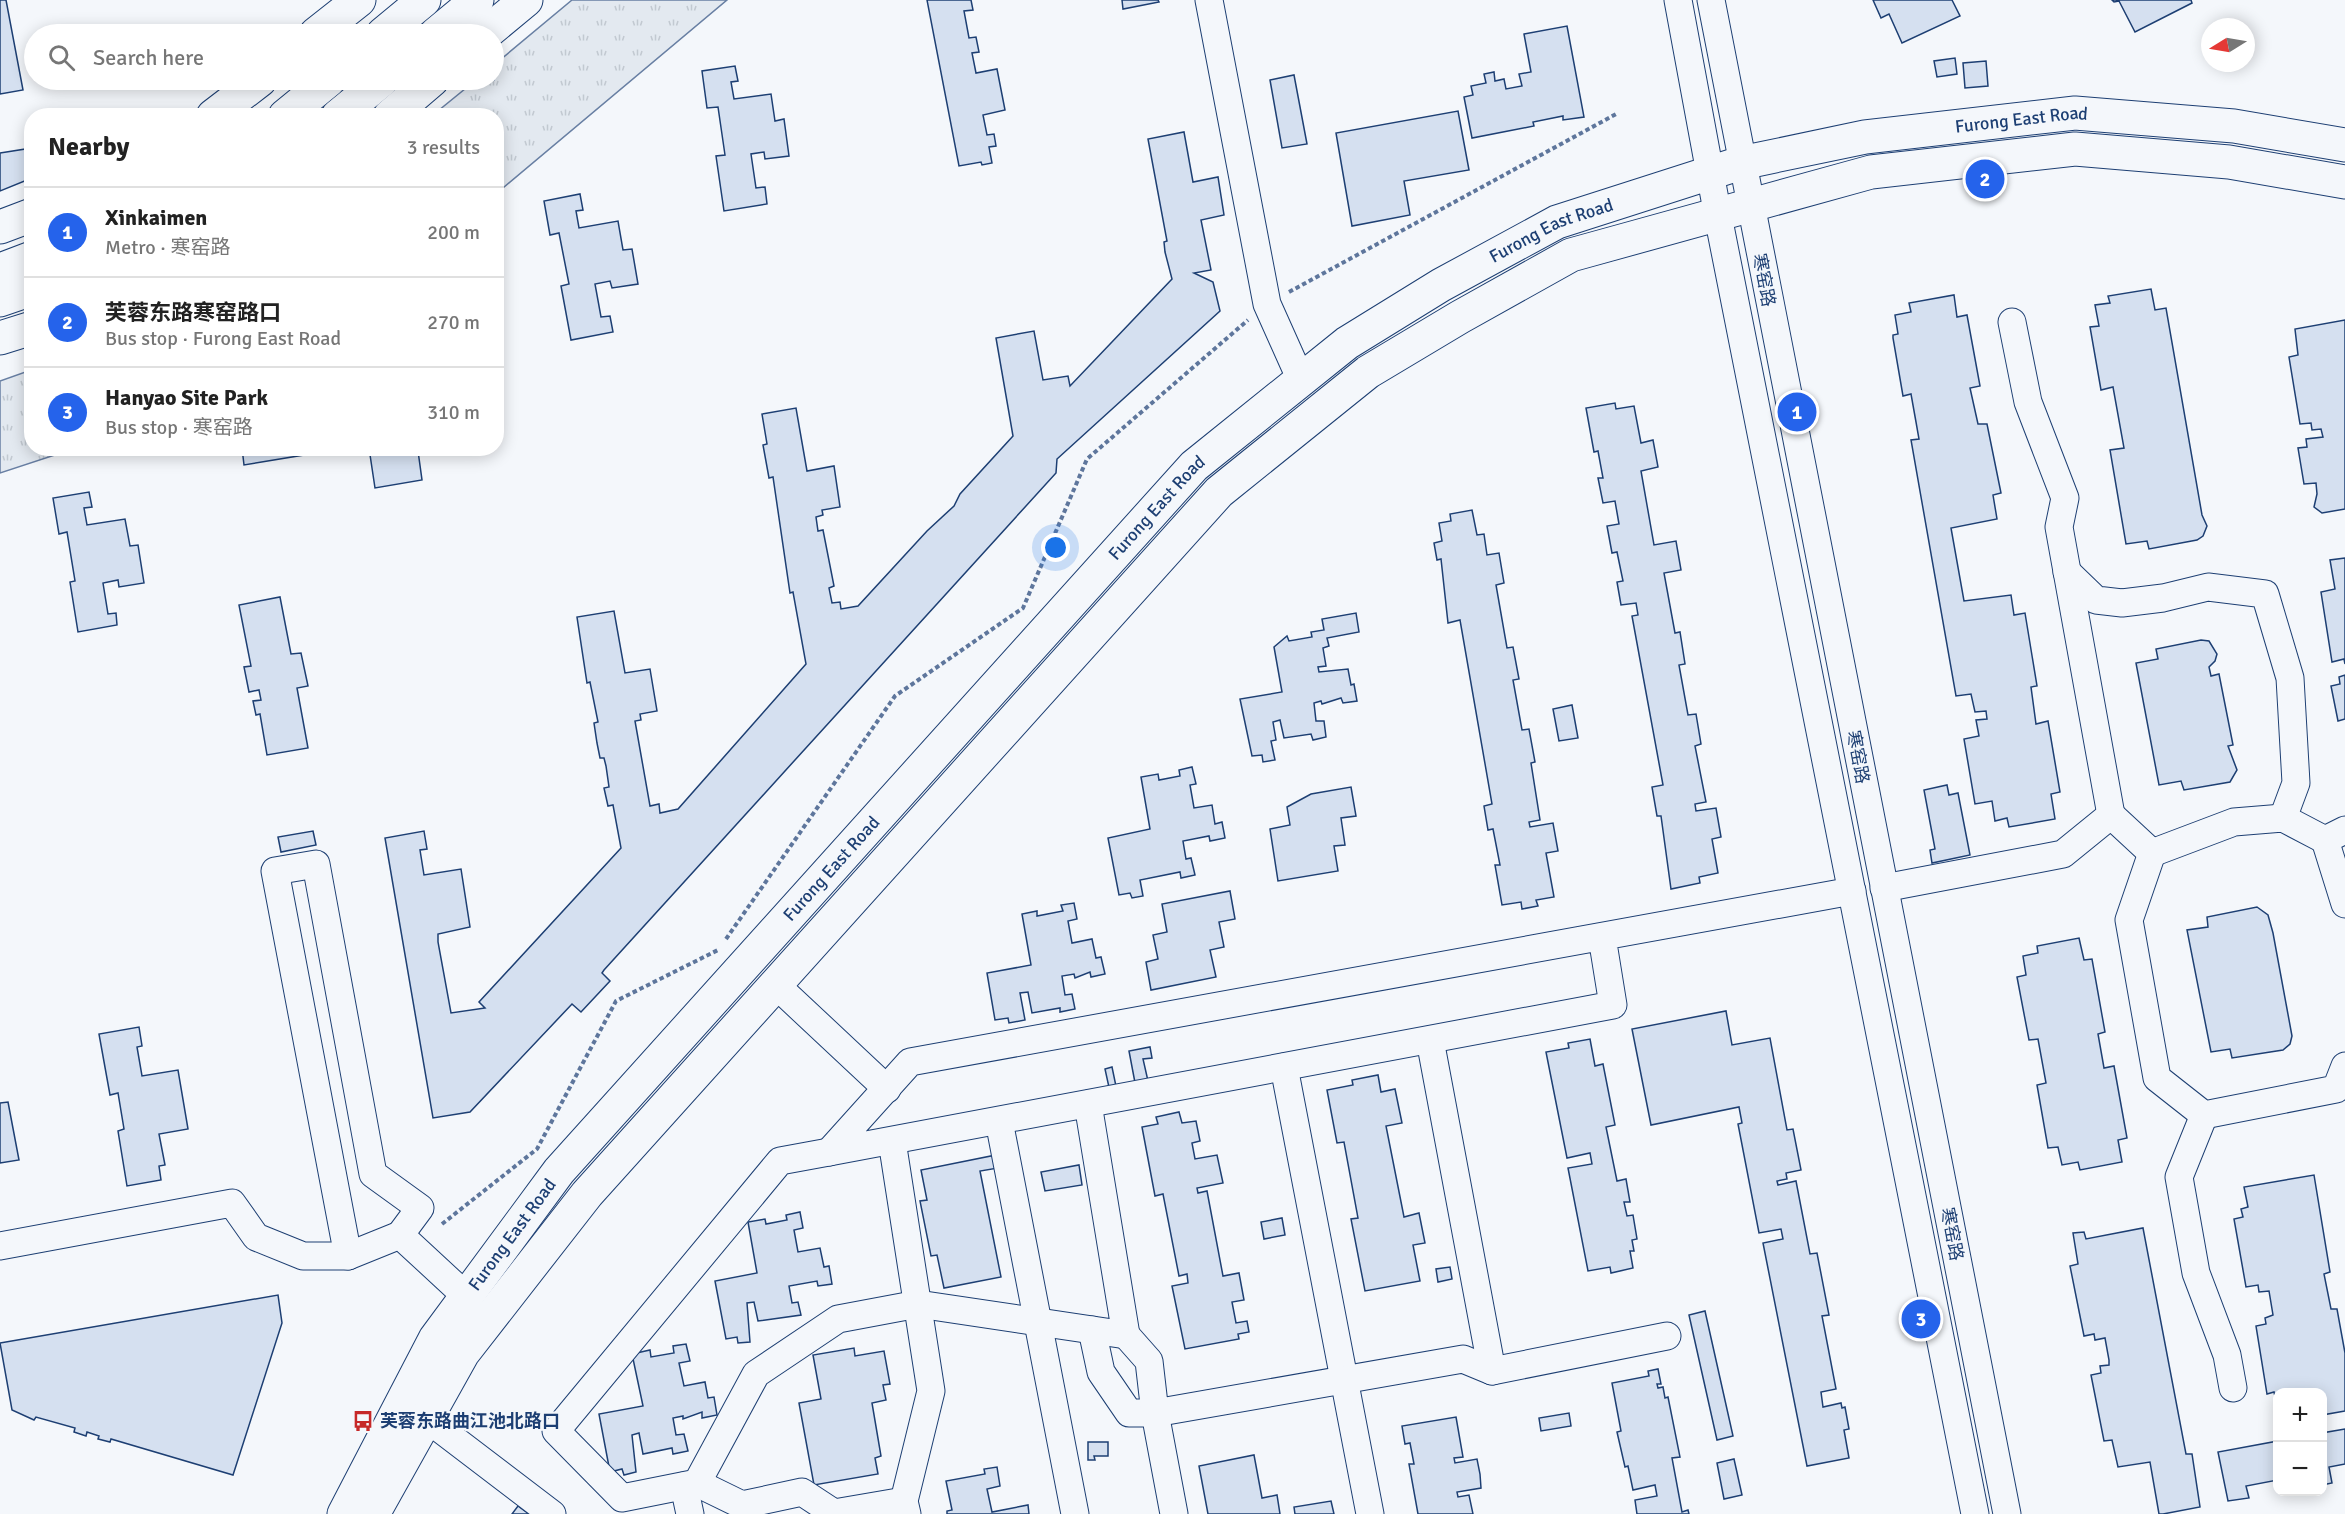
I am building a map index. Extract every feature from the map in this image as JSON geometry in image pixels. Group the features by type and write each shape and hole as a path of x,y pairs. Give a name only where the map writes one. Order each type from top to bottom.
{"main road":[{"path":"329,24 359,0"},
{"path":"395,24 424,0"},
{"path":"448,24 477,0"},
{"path":"497,24 526,0"},
{"path":"223,108 247,90"},
{"path":"295,108 317,90"},
{"path":"348,108 370,90"},
{"path":"399,108 420,90"},
{"name":"Furong East Road","path":"344,1514 435,1339 560,1171 1194,466 1347,343 1442,285 1557,222 1741,163 1865,137 2075,113 2234,126 2345,145"},
{"name":"Furong East Road","path":"372,1514 463,1353 587,1194 1219,492 1368,372 1480,305 1571,255 1871,172 2075,149 2229,162 2345,182"},
{"path":"0,227 24,218"},
{"path":"0,270 24,261"},
{"path":"0,300 24,292"},
{"path":"0,338 24,330"}],"street":[{"path":"1209,0 1267,304 1301,380"},
{"name":"寒窑路","path":"1678,0 1718,216 1975,1514"},
{"name":"寒窑路","path":"1711,0 1749,206 2007,1514"},
{"path":"2013,322 2028,402 2065,498 2059,527 2111,815 2152,853"},
{"path":"2067,572 2096,600 2122,603 2163,598 2208,587 2265,594 2290,678 2296,783 2283,818"},
{"path":"1884,888 2063,854 2111,815"},
{"path":"2152,853 2234,822 2283,818 2335,835 2345,904"},
{"path":"2152,853 2129,920 2157,1078 2204,1115"},
{"path":"348,1256 275,871 316,864 373,1174 420,1208 406,1241"},
{"path":"829,1152 910,1062 1852,891"},
{"path":"892,1141 931,1391 906,1507 834,1513 802,1492 742,1505 691,1484 622,1498 556,1431 780,1161 1613,1005 1602,937"},
{"path":"776,985 887,1089"},
{"path":"1430,1040 1492,1371"},
{"path":"1284,1067 1370,1514"},
{"path":"2204,1115 2342,1086"},
{"path":"1088,1104 1126,1335 1149,1361 1155,1413 1174,1514"},
{"path":"2204,1115 2179,1177 2196,1274 2227,1355 2233,1388"},
{"path":"999,1121 1075,1514"},
{"path":"0,1246 232,1203 256,1237 303,1256 348,1256 406,1241"},
{"path":"406,1241 466,1296"},
{"path":"690,1514 691,1484 756,1374 838,1319 918,1304 1126,1335"},
{"path":"1092,1330 1101,1372 1129,1413 1155,1413 1463,1359 1492,1371 1667,1336"},
{"path":"426,1418 552,1514"}],"path":[{"path":"406,1241 537,1149 616,1001 719,949 895,696 1023,608 1087,459 1267,304 1618,113"}],"green space":[{"path":"572,0 727,0 504,187 504,108 442,108 464,90 504,90 504,57"},
{"path":"24,372 24,456 52,456 0,473 0,381"}],"building":[{"path":"0,0 6,0 23,90 0,94"},
{"path":"927,0 971,0 973,10 964,11 969,38 976,37 979,52 972,53 976,73 997,69 1005,110 983,115 987,135 994,134 996,146 989,147 992,163 982,165 981,162 959,166"},
{"path":"1122,0 1158,0 1159,2 1123,9"},
{"path":"1873,0 1952,0 1960,16 1902,43 1889,14 1881,18"},
{"path":"2112,0 2191,0 2192,3 2135,32 2119,1"},
{"path":"1567,26 1584,117 1563,120 1563,116 1533,122 1534,126 1472,138 1464,97 1473,95 1471,86 1486,83 1484,74 1494,72 1495,81 1504,79 1506,89 1522,86 1519,74 1531,72 1524,34"},
{"path":"1955,58 1957,74 1937,77 1934,61"},
{"path":"1986,61 1988,86 1965,88 1963,63"},
{"path":"735,66 738,81 731,82 734,99 771,94 775,121 784,119 789,156 765,159 764,152 751,154 756,188 765,187 767,204 724,211 716,156 725,155 718,107 707,108 702,71"},
{"path":"1294,75 1307,144 1282,148 1270,80"},
{"path":"1458,111 1469,170 1404,181 1410,215 1352,226 1336,133"},
{"path":"1184,132 1193,182 1218,177 1224,215 1201,220 1211,270 1194,273 1213,282 1220,311 1057,459 1056,473 604,970 602,973 610,981 581,1012 572,1004 470,1112 433,1118 385,838 424,831 427,849 420,850 424,875 461,869 470,927 438,934 438,942 451,1013 485,1008 479,1002 621,848 613,805 608,806 604,788 609,787 606,766 604,758 600,758 597,743 594,723 598,722 590,682 587,683 577,617 614,611 625,673 650,669 657,711 640,714 641,720 635,721 650,806 659,804 660,813 678,809 806,664 793,592 790,593 773,477 769,478 763,445 767,444 762,414 796,408 807,471 834,466 840,507 822,510 823,515 816,517 818,531 823,530 834,586 829,588 832,603 840,602 841,609 858,606 927,531 954,506 960,494 1013,436 996,338 1034,331 1043,380 1068,376 1070,386 1172,279 1165,252 1164,242 1167,241 1148,139"},
{"path":"24,149 24,181 0,191 0,153"},
{"path":"580,194 583,210 576,211 579,228 618,221 623,250 632,249 638,284 612,288 610,281 595,284 601,317 610,316 613,332 571,340 561,286 569,284 559,233 550,235 544,201"},
{"path":"2151,289 2155,310 2166,308 2202,515 2207,526 2203,536 2197,540 2149,549 2147,541 2126,544 2110,450 2124,448 2113,387 2101,390 2090,327 2099,326 2095,305 2110,303 2108,296"},
{"path":"1954,295 1957,317 1967,315 1980,386 1970,388 1978,424 1987,424 2001,493 1993,495 1997,519 1951,528 1964,601 2011,595 2014,615 2025,613 2037,686 2031,687 2036,724 2048,721 2060,792 2051,794 2055,819 2009,827 2007,818 1995,821 1992,801 1975,804 1964,739 1979,736 1976,720 1987,719 1986,711 1975,712 1971,694 1956,696 1911,440 1919,439 1911,394 1903,396 1893,338 1893,335 1898,334 1895,315 1911,312 1909,303"},
{"path":"2345,320 2345,509 2322,513 2314,507 2317,494 2316,483 2304,484 2298,448 2307,447 2306,439 2323,437 2321,429 2312,430 2311,423 2300,424 2289,357 2298,355 2295,329"},
{"path":"1615,403 1616,409 1634,406 1641,443 1653,440 1658,467 1641,471 1654,545 1676,541 1681,570 1664,573 1675,633 1680,632 1685,664 1679,665 1688,715 1696,714 1701,744 1695,746 1706,802 1695,804 1696,811 1716,808 1721,837 1712,839 1718,873 1699,877 1700,883 1671,889 1661,816 1657,816 1652,787 1663,785 1632,616 1638,615 1636,603 1621,605 1617,582 1623,581 1617,552 1612,553 1607,526 1619,524 1615,501 1603,503 1598,478 1603,478 1598,451 1594,452 1586,408"},
{"path":"243,456 298,456 244,465"},
{"path":"370,456 419,456 422,480 375,488"},
{"path":"89,492 92,507 84,508 87,525 125,519 130,546 138,545 144,583 119,587 118,580 103,583 108,614 116,613 117,625 78,632 70,582 75,581 67,532 59,534 53,498"},
{"path":"1472,510 1477,535 1484,534 1487,555 1499,553 1504,583 1496,585 1507,648 1513,647 1519,679 1513,680 1522,730 1529,729 1535,762 1531,763 1540,820 1529,822 1530,827 1553,823 1558,851 1546,853 1554,897 1536,900 1538,906 1522,909 1521,902 1502,905 1495,865 1500,865 1493,829 1488,830 1484,806 1492,804 1460,620 1448,623 1441,559 1437,560 1434,543 1442,541 1439,523 1451,521 1450,514"},
{"path":"2345,558 2345,664 2344,659 2332,662 2321,592 2335,589 2330,560"},
{"path":"280,597 291,654 301,653 308,686 297,688 308,748 267,755 260,714 256,715 253,701 261,700 259,690 249,692 244,667 251,666 239,605"},
{"path":"1356,613 1359,632 1327,638 1329,646 1323,648 1326,666 1318,667 1319,672 1348,669 1357,701 1343,703 1341,698 1322,704 1321,701 1314,703 1316,721 1324,721 1326,737 1313,740 1311,734 1284,738 1280,720 1273,722 1276,740 1271,741 1275,760 1263,762 1262,755 1252,756 1240,699 1282,692 1274,647 1287,636 1289,641 1312,637 1311,632 1324,630 1322,619"},
{"path":"2201,640 2209,641 2217,654 2215,661 2209,667 2211,676 2219,674 2233,745 2228,746 2237,770 2230,782 2184,790 2181,781 2159,785 2136,663 2158,659 2156,649"},
{"path":"2345,675 2345,719 2338,721 2331,686 2340,684 2339,677"},
{"path":"1572,705 1578,738 1559,741 1553,709"},
{"path":"1192,767 1196,784 1190,785 1194,808 1212,805 1215,824 1222,822 1225,838 1210,841 1209,836 1183,841 1186,859 1191,858 1195,875 1181,878 1180,872 1140,880 1143,896 1132,898 1130,893 1119,895 1108,838 1150,829 1141,777 1158,774 1159,780 1180,776 1179,770"},
{"path":"1947,785 1949,795 1958,793 1970,855 1932,863 1930,850 1935,849 1924,790"},
{"path":"1351,787 1356,816 1341,818 1345,845 1334,846 1338,871 1278,881 1270,829 1290,825 1287,807 1311,794"},
{"path":"313,831 316,845 281,852 278,837"},
{"path":"1230,891 1235,919 1219,922 1224,947 1210,950 1216,977 1151,990 1146,962 1158,959 1153,935 1167,932 1162,904"},
{"path":"1074,903 1077,919 1068,921 1072,943 1092,939 1096,958 1101,957 1105,974 1091,977 1090,972 1075,978 1074,974 1062,976 1065,995 1072,994 1075,1009 1060,1012 1060,1008 1032,1013 1028,992 1020,993 1025,1020 1009,1023 1008,1018 995,1020 987,973 1031,965 1022,914 1037,911 1037,916 1063,911 1061,905"},
{"path":"2257,907 2268,915 2273,933 2292,1036 2290,1044 2283,1050 2232,1058 2230,1049 2211,1052 2187,930 2208,927 2207,917"},
{"path":"2079,938 2084,960 2092,959 2105,1032 2098,1034 2104,1068 2114,1066 2127,1138 2118,1140 2122,1162 2080,1170 2078,1162 2062,1165 2058,1147 2048,1148 2037,1085 2046,1083 2038,1039 2029,1040 2017,977 2026,975 2023,956 2038,953 2037,946"},
{"path":"1726,1011 1732,1045 1770,1038 1787,1130 1793,1129 1801,1170 1786,1173 1787,1179 1777,1181 1778,1185 1796,1181 1810,1254 1817,1253 1829,1315 1822,1316 1836,1389 1821,1392 1823,1407 1841,1403 1842,1408 1845,1407 1849,1429 1844,1430 1849,1458 1807,1466 1763,1243 1783,1239 1781,1229 1759,1233 1738,1124 1742,1123 1739,1107 1651,1125 1632,1029"},
{"path":"139,1027 142,1046 137,1047 142,1076 178,1070 188,1129 159,1134 165,1165 159,1166 161,1180 127,1186 118,1131 124,1129 118,1093 110,1095 99,1034"},
{"path":"1590,1039 1595,1066 1603,1064 1615,1125 1606,1127 1617,1181 1626,1179 1630,1202 1624,1202 1627,1216 1633,1215 1637,1239 1632,1240 1634,1251 1630,1251 1633,1268 1611,1273 1610,1267 1588,1271 1568,1168 1592,1164 1590,1153 1567,1158 1546,1052 1569,1048 1568,1043"},
{"path":"1150,1047 1152,1058 1143,1059 1148,1081 1136,1088 1129,1051"},
{"path":"1112,1067 1117,1091 1110,1092 1105,1069"},
{"path":"1378,1075 1381,1092 1395,1089 1402,1123 1386,1126 1404,1217 1419,1213 1425,1243 1413,1245 1420,1281 1365,1291 1351,1219 1358,1218 1344,1142 1337,1143 1327,1090 1353,1085 1352,1080"},
{"path":"8,1102 19,1160 0,1163 0,1103"},
{"path":"1179,1112 1182,1123 1196,1121 1200,1141 1192,1143 1195,1159 1217,1155 1223,1183 1197,1188 1198,1193 1207,1191 1223,1276 1239,1273 1244,1300 1232,1302 1236,1323 1247,1321 1249,1332 1238,1334 1239,1339 1185,1349 1172,1286 1188,1283 1187,1274 1179,1276 1163,1194 1155,1196 1142,1127 1158,1124 1156,1117"},
{"path":"1001,1154 1004,1167 980,1171 1001,1277 944,1288 937,1255 931,1256 920,1201 927,1200 921,1170"},
{"path":"1079,1165 1082,1185 1045,1191 1041,1172"},
{"path":"2314,1175 2330,1272 2324,1274 2331,1309 2337,1309 2345,1353 2345,1411 2327,1414 2327,1388 2273,1388 2273,1392 2267,1394 2256,1326 2266,1324 2265,1318 2273,1315 2269,1291 2259,1292 2258,1285 2246,1287 2234,1219 2243,1217 2241,1209 2248,1207 2244,1187"},
{"path":"800,1212 803,1228 794,1230 798,1252 820,1248 824,1267 829,1266 832,1284 818,1286 817,1281 789,1286 792,1303 798,1302 801,1315 758,1321 754,1302 747,1303 750,1342 738,1343 737,1337 726,1339 715,1281 757,1273 748,1222 765,1219 766,1224 787,1220 786,1215"},
{"path":"1282,1218 1285,1235 1264,1239 1261,1222"},
{"path":"2143,1228 2186,1454 2192,1454 2200,1507 2163,1514 2159,1514 2150,1462 2118,1467 2112,1440 2104,1441 2091,1375 2101,1373 2100,1366 2109,1365 2105,1338 2095,1340 2094,1334 2084,1336 2070,1266 2078,1264 2073,1233 2084,1232 2086,1239"},
{"path":"1450,1267 1452,1279 1438,1282 1436,1269"},
{"path":"278,1295 282,1323 233,1475 111,1439 110,1442 98,1439 99,1436 87,1432 86,1436 74,1432 75,1428 36,1417 34,1420 12,1410 0,1343"},
{"path":"1705,1311 1733,1436 1717,1440 1689,1315"},
{"path":"686,1344 690,1361 679,1363 684,1386 705,1382 708,1398 714,1397 717,1415 702,1418 702,1412 683,1419 683,1416 673,1418 676,1435 684,1434 688,1451 673,1454 672,1448 643,1454 639,1433 632,1435 636,1472 624,1475 622,1469 610,1472 599,1414 643,1406 632,1354 650,1350 651,1357 674,1353 673,1346"},
{"path":"854,1348 855,1356 884,1351 890,1384 883,1385 886,1400 872,1403 881,1456 875,1458 878,1474 814,1485 799,1403 821,1399 813,1355"},
{"path":"1658,1369 1661,1384 1657,1384 1658,1388 1663,1387 1665,1398 1668,1397 1680,1457 1672,1458 1682,1512 1688,1510 1689,1514 1637,1514 1635,1500 1657,1496 1655,1485 1633,1490 1617,1432 1621,1431 1612,1383 1649,1376 1648,1371"},
{"path":"1569,1413 1571,1426 1541,1431 1539,1418"},
{"path":"1456,1417 1463,1457 1454,1458 1455,1463 1477,1459 1480,1474 1481,1488 1457,1492 1458,1497 1469,1495 1473,1514 1418,1514 1409,1464 1414,1464 1410,1443 1405,1444 1402,1426"},
{"path":"2345,1429 2345,1464 2329,1467 2332,1483 2327,1484 2327,1442 2327,1432"},
{"path":"1088,1442 1108,1442 1108,1456 1094,1456 1095,1460 1088,1460"},
{"path":"2273,1442 2273,1481 2246,1486 2249,1498 2228,1501 2218,1452"},
{"path":"1254,1455 1262,1498 1277,1495 1280,1514 1208,1514 1199,1466"},
{"path":"1734,1459 1742,1495 1724,1499 1717,1463"},
{"path":"997,1467 1000,1486 987,1489 992,1512 1028,1505 1029,1514 947,1514 947,1511 952,1510 946,1481 985,1474 984,1469"},
{"path":"1331,1501 1334,1514 1295,1514 1294,1507"},
{"path":"518,1506 529,1514 512,1514"}],"place":[{"name":"芙蓉东路寒窑路口","path":"1985,179"},
{"name":"Xinkaimen","path":"1797,412"},
{"name":"Hanyao Site Park","path":"1921,1319"},
{"name":"芙蓉东路曲江池北路口","path":"363,1421"}]}
